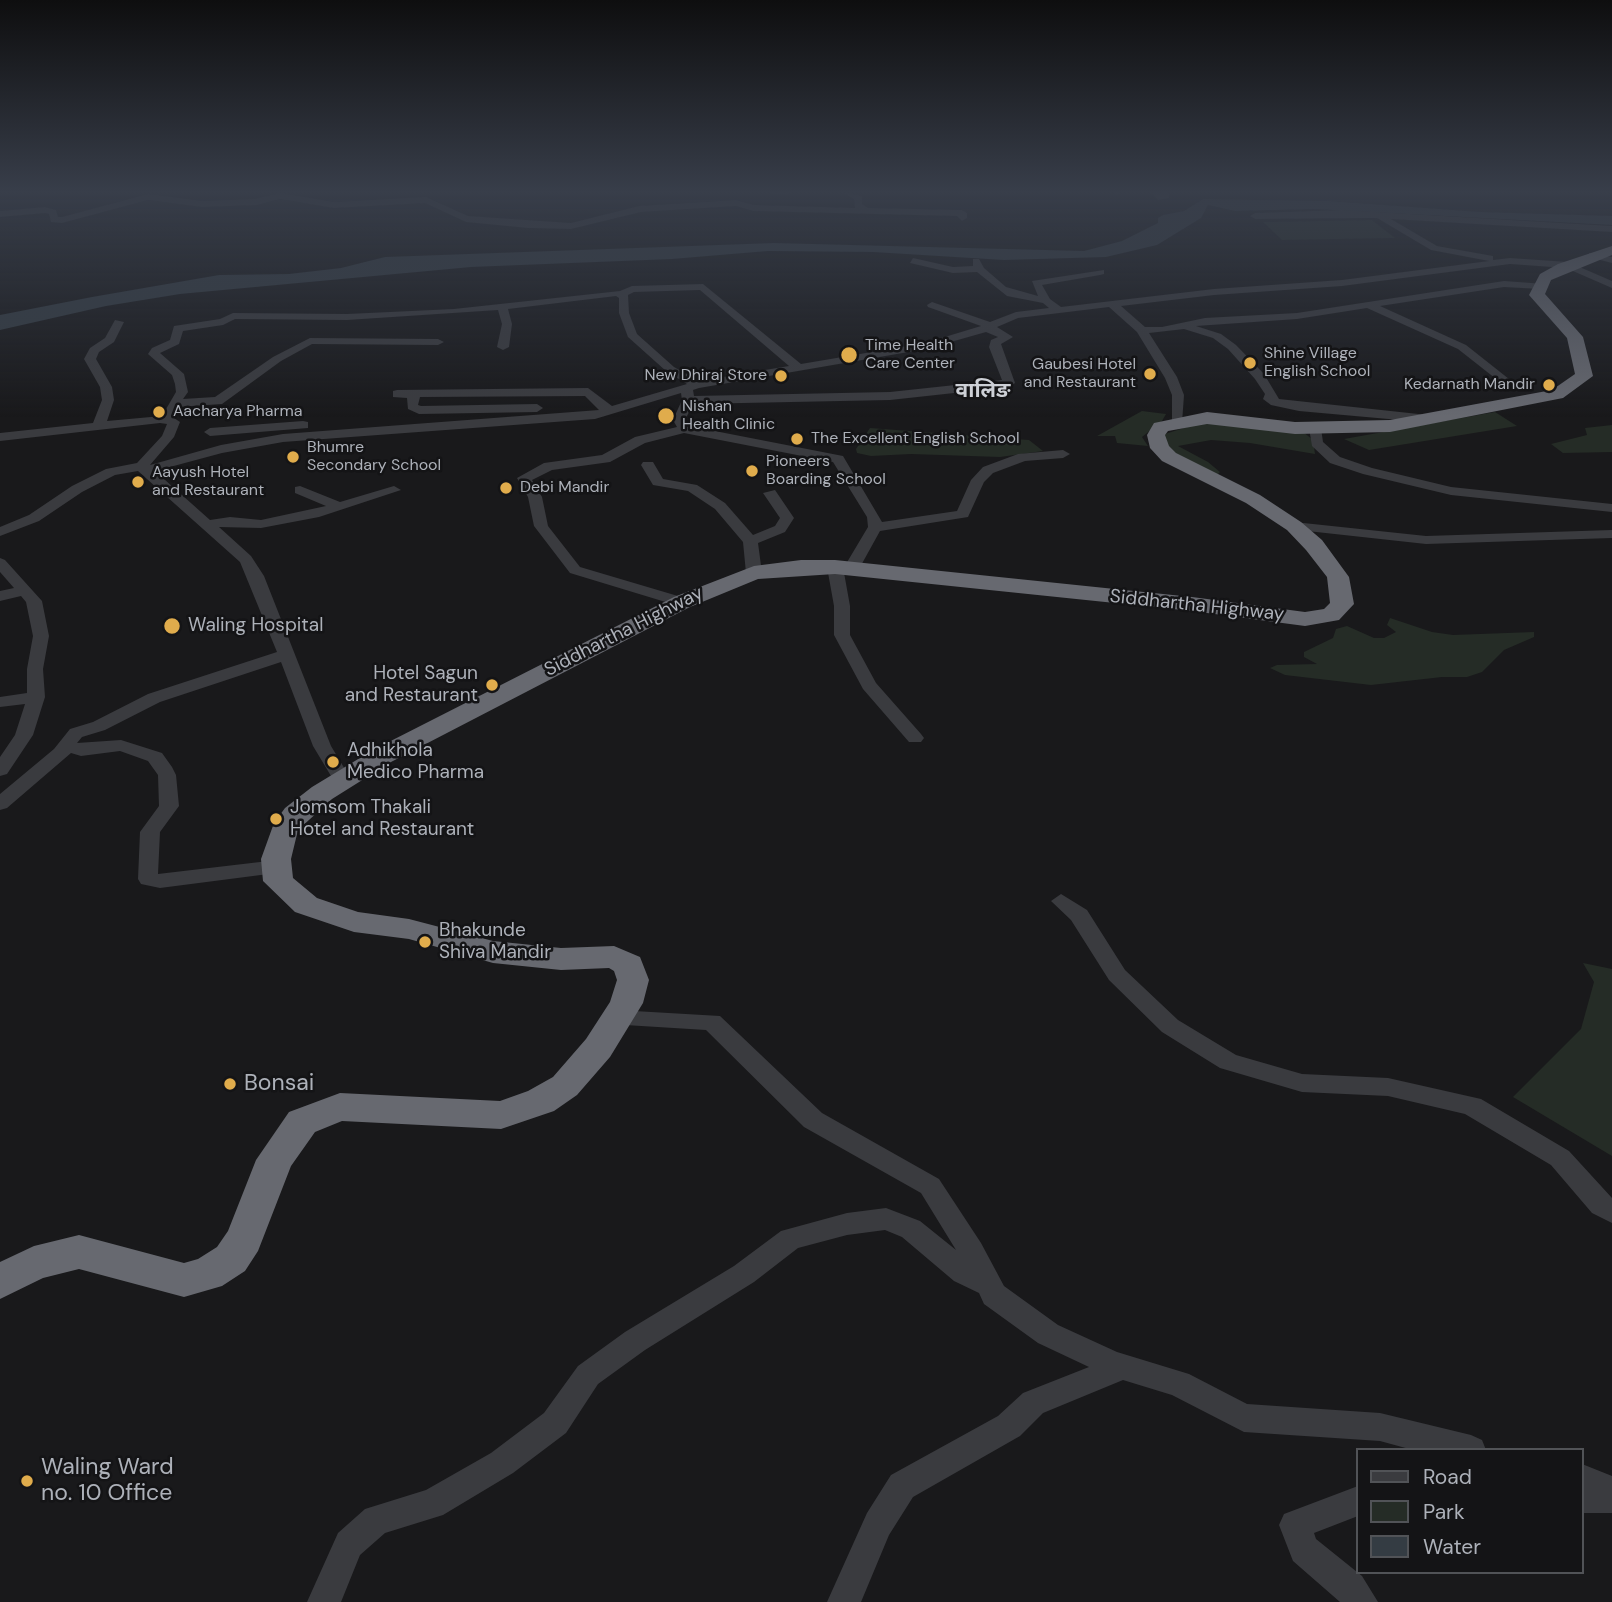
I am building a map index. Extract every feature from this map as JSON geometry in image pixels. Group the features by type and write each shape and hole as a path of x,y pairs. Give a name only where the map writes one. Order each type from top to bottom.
{"highway":[{"path":"1176,423 1207,418 1315,428 1390,426 1438,419 1557,394 1584,376 1574,337 1537,295 1545,277 1566,267"},
{"name":"Siddhartha Highway","path":"277,867 280,841 295,814 382,756 682,602 754,573 801,567 843,568 1192,604 1305,619 1331,615 1342,604 1338,577 1294,526 1253,499 1169,457 1160,449 1156,435 1161,427 1176,423"},
{"path":"0,1282 34,1263 79,1252 184,1280 208,1273 231,1259 244,1239 275,1160 302,1122 340,1107 433,1114 501,1115 541,1101 565,1086 598,1048 617,1018 633,980 629,965 614,957 561,959 493,952 409,929 354,922 306,905 278,881 277,867"}],"street":[{"path":"939,267 953,270 969,267"},
{"path":"979,267 1011,294 1046,302 1059,310"},
{"path":"0,552 3,531 34,518 77,489 120,467 143,468 241,444 374,430 582,416 799,368 926,346 989,327 1012,316 1395,277 1466,267"},
{"path":"1589,267 1609,282"},
{"path":"1046,302 1036,283 1103,276 1128,303"},
{"path":"1395,277 1427,295"},
{"path":"1142,330 1162,330 1205,321 1297,316 1512,283 1541,285"},
{"path":"167,419 182,393 178,374 154,354 156,350 175,342 178,328 223,322 233,316 347,317 502,306 622,294 632,289 703,287 799,368"},
{"path":"622,294 632,335 691,391 890,396 1009,383 995,348 995,342 1007,337 932,304"},
{"path":"1112,304 1142,330 1174,386 1179,413 1176,423"},
{"path":"1368,305 1462,346 1505,382"},
{"path":"502,306 507,324 503,347"},
{"path":"99,425 108,400 90,359 94,350 110,340 119,322"},
{"path":"1184,326 1217,336 1231,347 1260,376 1271,394 1269,398 1275,402 1299,407 1438,419"},
{"path":"174,404 218,401 277,359 310,341 438,342"},
{"path":"684,429 678,420 691,391"},
{"path":"397,394 588,392 601,406 611,410"},
{"path":"414,394 415,410 529,407 582,416"},
{"path":"0,437 167,419 174,422 168,437 143,468"},
{"path":"211,432 275,425 339,425 374,430"},
{"path":"1315,428 1317,443 1335,460 1368,471 1451,491 1612,508"},
{"path":"682,602 575,570 541,526 535,497 524,478 549,466 605,459 640,440 684,429 835,457 874,517 876,527"},
{"path":"915,738 869,685 842,635 843,568 876,527 963,514 978,480 988,470 1023,457 1063,454"},
{"path":"648,465 658,482 692,488 720,506 750,541 754,573"},
{"path":"143,468 246,559 322,746 343,781"},
{"path":"300,490 337,506"},
{"path":"206,525 230,521 261,524 394,490"},
{"path":"750,541 780,529 787,518 770,493"},
{"path":"1294,526 1426,540 1612,534"},
{"path":"0,563 34,601 41,636 35,670 36,697 23,735 0,770"},
{"path":"0,596 25,590"},
{"path":"0,804 66,746 76,733 99,726 154,698 285,655"},
{"path":"0,702 36,697"},
{"path":"66,746 81,750 121,745 155,757 163,767 167,775 169,806 150,832 148,879 160,881 277,867"},
{"path":"1061,901 1079,915 1108,963 1170,1026 1228,1062 1302,1083 1388,1087 1472,1106 1560,1158 1601,1205 1612,1212"},
{"path":"617,1018 712,1023 813,1121 930,1186 994,1294 1048,1334 1123,1367 1179,1384 1244,1418 1380,1427 1463,1448"},
{"path":"324,1602 349,1544 376,1520 432,1504 502,1463 555,1423 588,1375 635,1341 744,1274 790,1239 847,1224 886,1219 911,1229 964,1273 988,1284"},
{"path":"844,1602 878,1524 902,1486 1009,1426 1033,1403 1123,1367"},
{"path":"1584,1480 1612,1491"},
{"path":"1584,1498 1612,1498"},
{"path":"1356,1502 1295,1525 1304,1550 1350,1588 1361,1602"}],"green space":[{"path":"1142,411 1166,414 1162,421 1142,437 1148,446 1117,443 1115,436 1097,436"},
{"path":"1495,412 1517,426 1369,450 1344,439"},
{"path":"1222,422 1302,431 1313,440 1315,454 1250,443 1211,440 1178,446 1208,462 1220,472 1217,475 1164,450 1165,434 1193,425"},
{"path":"1612,425 1612,452 1563,453 1551,444 1587,435 1585,428"},
{"path":"870,428 1029,440 1043,451 1000,457 911,454 871,456 857,453 856,449"},
{"path":"1390,618 1432,632 1453,635 1534,632 1534,637 1504,650 1482,672 1467,677 1371,685 1285,675 1270,668 1277,665 1317,664 1304,657 1304,652 1333,638 1336,629 1347,626 1374,638 1384,638 1396,632 1387,625"},
{"path":"1583,963 1612,969 1612,1156 1513,1097 1581,1029 1594,982"}],"water":[{"path":"477,267 180,294 106,306 0,330 0,315 92,297 219,275 289,274 341,268"}],"place":[{"name":"Time Health Care Center","path":"849,355"},
{"name":"Shine Village English School","path":"1250,363"},
{"name":"Gaubesi Hotel and Restaurant","path":"1150,374"},
{"name":"New Dhiraj Store","path":"781,376"},
{"name":"Kedarnath Mandir","path":"1549,385"},
{"name":"Aacharya Pharma","path":"159,412"},
{"name":"Nishan Health Clinic","path":"666,416"},
{"name":"The Excellent English School","path":"797,439"},
{"name":"Bhumre Secondary School","path":"293,457"},
{"name":"Pioneers Boarding School","path":"752,471"},
{"name":"Aayush Hotel and Restaurant","path":"138,482"},
{"name":"Debi Mandir","path":"506,488"},
{"name":"Waling Hospital","path":"172,626"},
{"name":"Hotel Sagun and Restaurant","path":"492,685"},
{"name":"Adhikhola Medico Pharma","path":"333,762"},
{"name":"Jomsom Thakali Hotel and Restaurant","path":"276,819"},
{"name":"Bhakunde Shiva Mandir","path":"425,942"},
{"name":"Bonsai","path":"230,1084"},
{"name":"Waling Ward no. 10 Office","path":"27,1481"}],"district":[{"name":"वालिङ","path":"983,391"}]}
